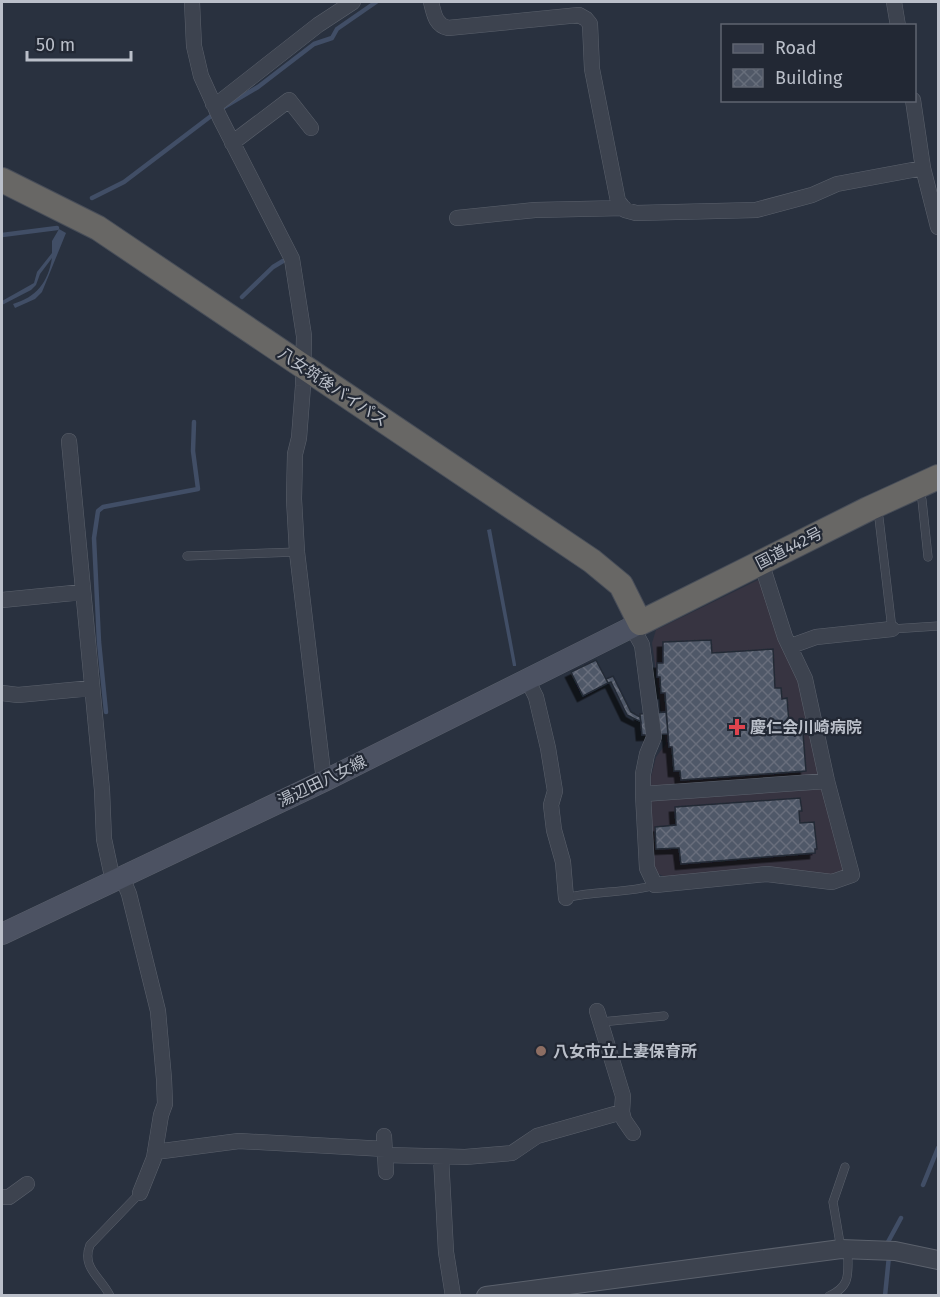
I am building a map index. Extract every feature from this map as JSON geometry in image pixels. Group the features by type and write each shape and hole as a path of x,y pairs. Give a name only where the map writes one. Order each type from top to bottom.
{"highway":[{"name":"八女筑後バイパス","path":"2,180 98,228 592,561 621,585 636,625"},
{"name":"国道442号","path":"636,625 939,477"}],"main road":[{"name":"湯辺田八女線","path":"2,934 324,781 636,625"}],"street":[{"path":"192,2 194,46 201,76 215,109 292,259 304,336 299,438 295,453 294,499 297,552 324,781"},
{"path":"215,109 220,101 318,25 353,2"},
{"path":"431,2 436,21 448,28 579,15 586,19 590,24 592,69 618,201 624,208"},
{"path":"894,2 898,24"},
{"path":"232,143 289,100 311,128"},
{"path":"913,102 923,168 939,227"},
{"path":"458,218 535,210 624,208 636,213 756,210 813,195 837,184 923,168"},
{"path":"69,441 104,839 118,879 129,894 158,1011 165,1104 155,1152 140,1193"},
{"path":"636,625 642,645 654,737 647,754 643,774 643,794 647,868 655,885 767,874 832,882 852,875 827,781 806,679 786,636 761,562"},
{"path":"2,600 83,592"},
{"path":"791,646 816,638 892,629"},
{"path":"527,680 536,697 548,748 555,791 551,805 554,830 562,862 566,898"},
{"path":"2,693 18,695 92,688"},
{"path":"643,794 827,781"},
{"path":"599,1017 622,1096 624,1120 633,1133"},
{"path":"155,1152 239,1141 385,1147 441,1157 512,1153 537,1136 622,1112"},
{"path":"385,1147 386,1172"},
{"path":"441,1157 446,1252 453,1296"},
{"path":"2,1197 9,1197 27,1184"},
{"path":"486,1296 844,1249 888,1251 939,1260"}],"lane":[{"path":"916,487 922,500 928,558"},
{"path":"879,518 892,629 939,626"},
{"path":"187,556 297,552"},
{"path":"566,898 580,894 641,890 655,885"},
{"path":"599,1017 664,1016"},
{"path":"829,1296 841,1290 847,1281 844,1249 833,1202 845,1167"},
{"path":"110,1296 89,1265 87,1254 90,1245 140,1193"}],"shaded area":[{"name":"慶仁会川崎病院","path":"760,579 798,675 845,871 837,875 673,880 656,873 653,866 651,777 656,757 666,744 652,643 656,630"}],"water":[{"path":"59,229 66,233 42,292 35,299 15,308 13,304 40,288 52,258 31,290 2,305 2,301 34,283 37,272 52,253 52,241"},
{"path":"491,529 516,666 513,666 487,530"}],"building":[{"path":"711,640 712,653 773,649 775,688 781,688 782,699 787,698 789,723 796,722 797,733 803,733 806,771 681,780 680,771 674,771 672,747 669,747 665,693 661,693 660,677 657,677 657,663 663,663 663,642"},
{"path":"596,660 608,683 583,696 571,672"},
{"path":"613,676 631,712 640,717 641,722 627,715 611,682 608,683 606,679"},
{"path":"666,712 668,734 642,735 640,714"},
{"path":"800,798 802,811 799,811 800,823 814,822 817,849 815,853 681,864 679,848 656,849 655,827 676,825 675,807"}],"waterway":[{"path":"224,107 258,87 314,44 332,38 337,29 376,2"},
{"path":"92,198 124,182 215,113"},
{"path":"2,235 57,228"},
{"path":"242,297 273,267 283,261"},
{"path":"106,712 99,642 94,538 98,511 103,507 198,489 193,451 194,422"},
{"path":"923,1185 938,1148"},
{"path":"889,1248 888,1242 901,1218"},
{"path":"885,1296 889,1256"}],"place":[{"name":"慶仁会川崎病院","path":"737,727"},
{"name":"八女市立上妻保育所","path":"541,1051"}]}
